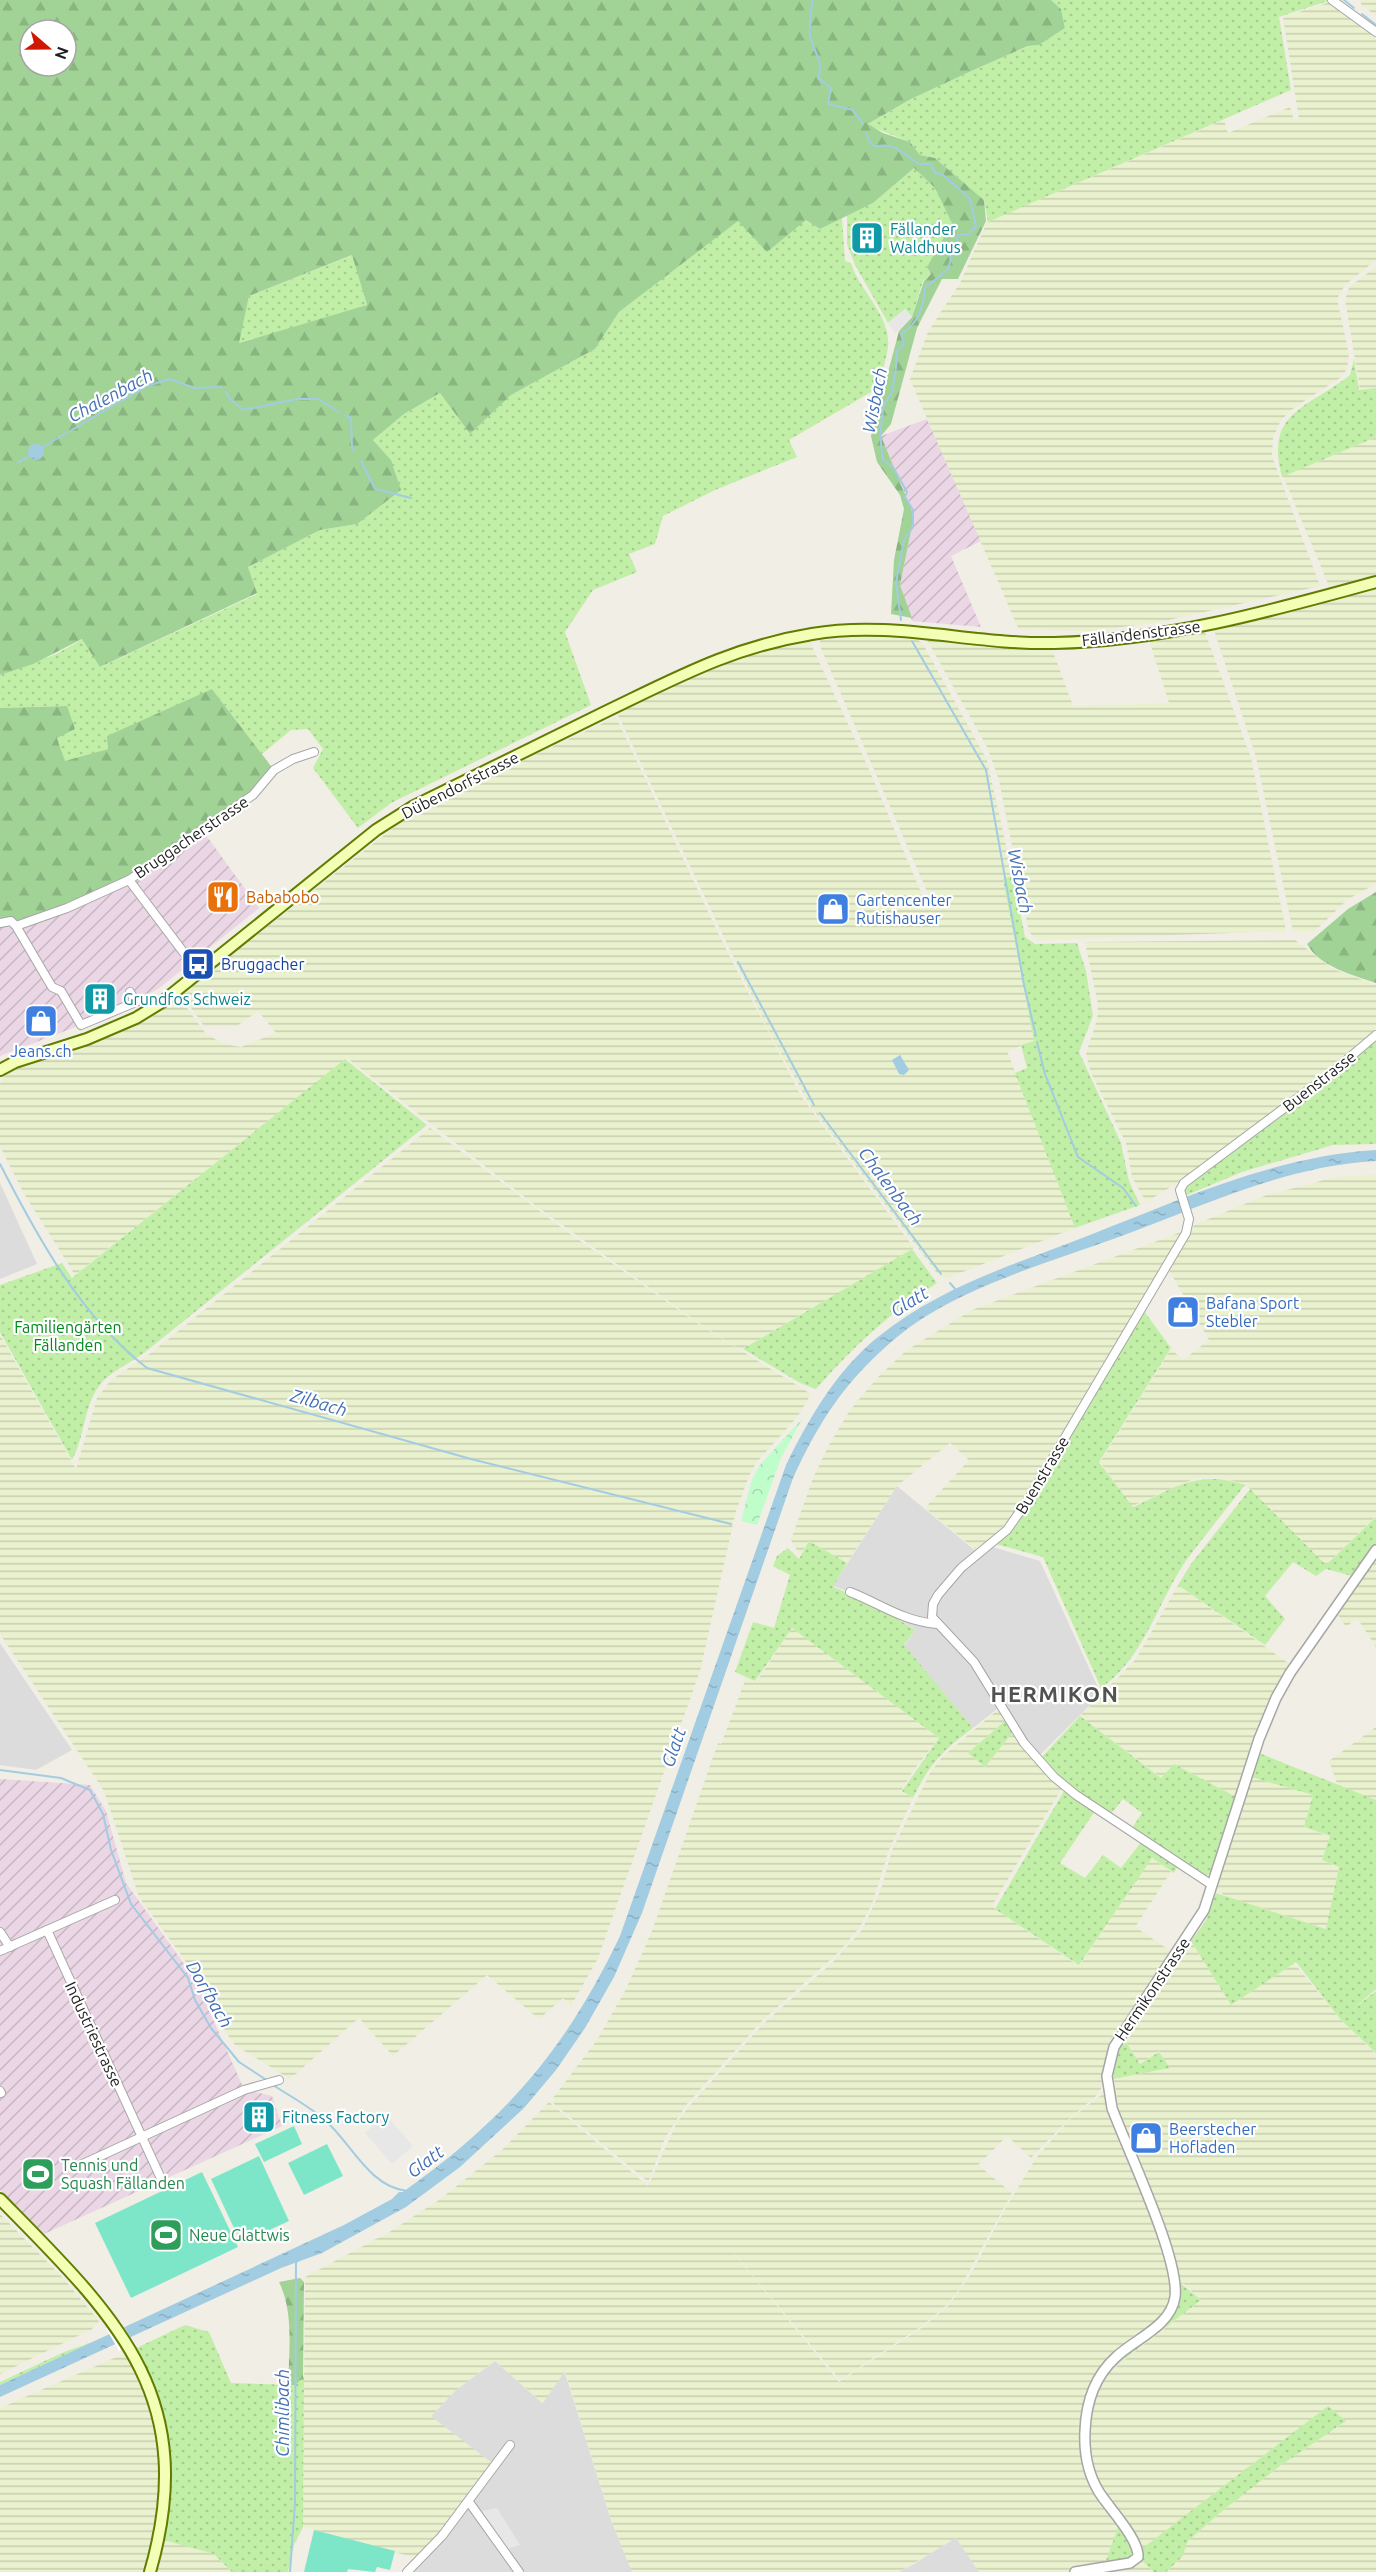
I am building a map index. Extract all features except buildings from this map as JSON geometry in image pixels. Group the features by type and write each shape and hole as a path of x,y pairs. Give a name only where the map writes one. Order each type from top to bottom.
{"main road":[{"name":"Fällandenstrasse","path":"902,631 1051,643 1113,640 1220,622 1376,582"},
{"name":"Dübendorfstrasse","path":"0,1070 15,1062 87,1039 136,1018 176,992 376,830 414,806 685,672 741,651 812,633 840,630 902,631"},
{"path":"0,2199 93,2294 128,2347 154,2401 166,2452 166,2500 160,2539 150,2572"}],"street":[{"path":"1332,0 1376,32"},
{"name":"Bruggacherstrasse","path":"16,926 67,908 129,880 253,795 274,770 293,759 314,752"},
{"name":"Bruggacherstrasse","path":"129,880 184,953"},
{"path":"0,922 11,921 16,926 52,987 61,991 81,1025 136,1002 130,992"},
{"name":"Buenstrasse","path":"937,1624 931,1614 935,1600 961,1568 997,1539 1022,1510 1186,1233 1190,1222 1180,1190 1184,1183 1330,1074 1376,1035"},
{"name":"Hermikonstrasse","path":"1075,2572 1130,2563 1138,2557 1136,2545 1099,2492 1091,2475 1085,2442 1087,2412 1097,2380 1106,2368 1163,2321 1173,2306 1176,2289 1169,2256 1112,2108 1108,2090 1108,2069 1113,2047 1200,1917 1259,1738 1276,1698 1290,1673 1376,1550"},
{"path":"850,1592 873,1601 902,1618 937,1624 974,1662 1024,1743 1054,1777 1076,1795 1212,1886"},
{"path":"0,1951 115,1900"},
{"name":"Industriestrasse","path":"47,1930 164,2185"},
{"path":"0,1932 10,1947"},
{"path":"74,2168 244,2090 273,2082"},
{"path":"407,2572 442,2536 510,2445"},
{"path":"469,2502 519,2572"}],"shaded area":[{"path":"905,309 912,317 895,334 888,323"},
{"path":"927,419 981,541 951,556 981,627 912,621 900,585 914,516 881,436"},
{"path":"203,831 259,908 158,989 99,1018 0,1056 0,923"},
{"path":"0,1183 37,1264 0,1279"},
{"path":"897,1486 978,1553 989,1546 1040,1561 1101,1694 1036,1759 1002,1705 973,1728 904,1646 915,1630 874,1601 833,1586"},
{"path":"0,1643 72,1750 36,1770 0,1765"},
{"path":"0,1779 90,1785 106,1811 126,1883 195,1979 244,2089 272,2096 282,2126 44,2234 0,2190"},
{"path":"386,2115 413,2146 392,2164 365,2133"},
{"path":"495,2361 542,2403 564,2370 611,2520 632,2572 407,2572 442,2536 431,2416 456,2390"},
{"path":"497,2508 520,2545 504,2550 477,2512"},
{"path":"956,2537 979,2572 899,2572 914,2564"}],"green space":[{"path":"0,0 1051,0 1061,9 1065,28 1039,45 1028,46 978,68 911,99 868,124 883,133 910,142 920,155 935,158 984,200 986,221 958,279 942,279 917,328 891,424 881,436 914,516 900,585 912,618 891,614 894,560 904,509 900,495 877,462 871,436 899,331 912,317 924,281 931,274 927,267 952,223 935,188 914,168 873,203 820,229 806,220 767,252 738,221 619,312 595,349 511,395 470,434 440,393 404,414 373,440 391,460 401,490 357,524 320,530 248,567 257,593 100,667 82,639 33,664 0,675","holes":["352,255 367,305 239,343 249,296"]},
{"path":"1051,0 1328,1 1279,17 1291,90 988,222 984,200 935,158 920,155 910,142 867,125 911,99 1029,46 1039,45 1065,28 1061,9"},
{"path":"1361,0 1376,0 1376,16 1361,4"},
{"path":"1333,1 1376,32 1376,260 1345,285 1337,299 1349,354 1347,369 1340,378 1295,407 1281,420 1273,438 1272,456 1320,586 1160,622 1092,631 1019,630 910,379 928,332 960,283 987,222 1224,120 1228,133 1290,107 1294,120 1299,119 1283,17"},
{"path":"914,168 935,188 953,223 927,267 931,274 923,281 912,317 905,309 888,323 855,265 847,244 847,215 873,203"},
{"path":"842,218 845,261 851,263 855,274 880,314 888,335 888,347 878,388 789,440 797,457 715,490 663,516 655,544 629,554 637,572 593,590 565,632 591,705 391,803 358,828 313,768 323,749 308,729 291,730 262,754 212,689 108,749 65,762 57,737 67,706 0,708 0,675 56,654 83,639 101,667 257,594 248,567 320,530 357,524 391,460 373,440 404,414 440,393 470,434 511,395 595,349 619,312 738,220 806,220 820,229"},
{"path":"353,255 367,306 238,343 249,296"},
{"path":"1376,267 1376,388 1360,389 1345,300 1349,287"},
{"path":"1354,359 1359,390 1376,388 1376,437 1282,477 1278,455 1279,438 1285,424 1306,404 1350,375"},
{"path":"1376,437 1376,884 1348,899 1315,931 1293,931 1256,757 1214,630 1334,598 1283,476"},
{"path":"1205,632 1251,758 1286,931 1037,940 1029,932 999,780 987,747 927,640 1023,649 1052,649 1073,706 1169,703 1149,640"},
{"path":"873,636 918,640 923,644 987,760 1013,876 1003,879 1034,1041 1007,1051 1075,1228 947,1278 939,1276 811,1107 771,1036 617,713 696,672 752,652 809,640 868,767 923,897 929,896 820,646 820,640"},
{"path":"212,689 274,770 253,795 129,880 16,926 0,923 0,708 67,706 75,729 57,738 65,761 108,749 107,736"},
{"path":"616,717 722,941 801,1096 914,1248 741,1350 700,1324 536,1206 347,1058 75,1275 23,1192 0,1146 0,1084 4,1076 20,1067 121,1030 179,997 206,1034 224,1044 241,1047 276,1033 258,1011 237,1026 204,1026 181,994 415,811"},
{"path":"1013,876 1025,937 1035,944 1077,943 1086,971 1093,1016 1079,1052 1121,1143 1129,1181 1140,1205 1075,1228 1015,1073 1027,1068 1021,1045 1034,1041 1003,879"},
{"path":"1376,892 1376,983 1328,964 1320,959 1307,944 1348,909"},
{"path":"1295,940 1333,969 1376,985 1376,1029 1321,1075 1179,1182 1146,1202 1132,1177 1126,1143 1091,1073 1086,1053 1097,1020 1098,1004 1085,942"},
{"path":"1376,1041 1376,1144 1333,1145 1242,1172 1187,1195 1183,1188"},
{"name":"Familiengärten Fällanden","path":"345,1059 427,1125 144,1353 105,1379 93,1397 72,1460 0,1332 0,1285 62,1263 72,1278"},
{"path":"430,1128 562,1228 700,1325 811,1394 798,1416 756,1463 749,1476 736,1511 700,1671 598,1958 571,2006 563,1998 539,2019 487,1975 393,2056 359,2018 290,2079 235,2045 210,2010 197,1977 139,1897 104,1791 0,1634 0,1335 76,1469 97,1398 111,1380 151,1353"},
{"path":"1376,1175 1376,1516 1326,1565 1245,1484 1221,1478 1196,1478 1132,1506 1100,1462 1171,1349 1183,1360 1209,1340 1169,1270 1194,1225 1264,1196 1335,1177"},
{"path":"1181,1232 1015,1513 996,1534 975,1549 925,1508 969,1460 950,1443 897,1486 847,1563 809,1541 800,1555 791,1540 813,1478 829,1445 850,1410 879,1376 907,1350 972,1310"},
{"path":"912,1249 937,1283 903,1306 872,1332 816,1389 800,1383 743,1349"},
{"path":"1144,1311 1171,1348 1099,1462 1133,1507 1174,1487 1200,1480 1213,1479 1245,1485 1185,1562 1149,1630 1128,1662 1101,1688 1043,1557 996,1544 1018,1522"},
{"path":"802,1419 781,1458 757,1525 741,1521 752,1479 759,1466"},
{"path":"1250,1489 1326,1565 1376,1517 1376,1545 1352,1576 1326,1569 1316,1576 1293,1562 1265,1596 1285,1619 1265,1645 1178,1585 1191,1564"},
{"path":"809,1541 847,1563 833,1587 873,1603 915,1630 904,1645 973,1728 938,1759 913,1798 902,1791 939,1738 792,1628 755,1681 735,1672 753,1622 774,1628 790,1575 773,1566 777,1556 788,1548 799,1559"},
{"path":"1376,1557 1376,1647 1357,1618 1346,1627 1336,1612"},
{"path":"1178,1585 1291,1665 1237,1798 1174,1764 1162,1778 1080,1716 1136,1659"},
{"path":"792,1628 939,1738 913,1771 901,1791 913,1798 889,1850 872,1904 860,1927 840,1951 762,2021 687,2104 665,2138 649,2180 646,2180 554,2104 553,2098 597,2040 626,1989 652,1931 718,1743 721,1744 746,1678 756,1682"},
{"path":"1000,1708 1006,1720 968,1753 985,1767 1013,1732 1032,1759 1062,1788 993,1904 995,1909 1079,1966 1152,1858 1171,1872 1135,1927 1172,1952 1122,2026 1105,2083 1095,2097 1069,2119 1031,2158 1007,2136 978,2165 1012,2193 960,2288 948,2304 922,2326 840,2380 720,2236 839,2382 923,2327 949,2305 971,2274 1006,2207 1036,2158 1070,2119 1108,2090 1113,2108 1118,2106 1114,2079 1169,2068 1159,2051 1140,2064 1124,2039 1191,1941 1231,2005 1294,1963 1341,2020 1376,2054 1376,2572 1166,2572 1182,2557 1188,2541 1221,2512 1280,2466 1345,2422 1328,2406 1138,2557 1154,2572 979,2572 956,2538 899,2572 632,2572 611,2520 565,2371 543,2403 495,2361 456,2390 431,2416 496,2466 420,2559 303,2527 305,2277 391,2231 439,2200 502,2150 549,2102 648,2186 677,2122 687,2109 763,2024 832,1963 862,1930 881,1889 892,1850 930,1773 943,1756","holes":["1183,2283 1201,2300 1100,2379 1173,2306"]},
{"path":"1080,1716 1161,1778 1174,1764 1236,1797 1211,1874 1202,1876 1132,1828 1142,1813 1123,1799 1111,1814 1059,1778 1040,1759"},
{"path":"1006,1720 1013,1732 985,1767 968,1753"},
{"path":"1376,1727 1376,1800 1338,1786 1329,1761"},
{"path":"1259,1753 1376,1800 1376,1989 1353,2009 1376,1991 1376,2053 1341,2020 1296,1962 1231,2005 1191,1941 1205,1922 1216,1893 1326,1929 1339,1867 1322,1860 1330,1836 1304,1827 1313,1795 1251,1777"},
{"path":"1251,1777 1313,1795 1304,1827 1330,1837 1322,1860 1339,1867 1326,1929 1225,1896 1215,1887"},
{"path":"1064,1791 1095,1811 1060,1863 1085,1878 1103,1855 1121,1868 1142,1841 1177,1867 1174,1873 1152,1858 1079,1965 995,1909"},
{"path":"1124,2039 1140,2064 1159,2052 1170,2068 1113,2079 1118,2052"},
{"path":"294,2126 302,2144 264,2162 255,2144"},
{"path":"327,2144 343,2176 304,2195 288,2163"},
{"path":"259,2156 289,2221 241,2243 211,2179"},
{"name":"Neue Glattwis","path":"202,2172 238,2247 131,2298 95,2223"},
{"path":"0,2214 63,2278 99,2321 92,2329 0,2374"},
{"path":"300,2278 304,2282 303,2378 295,2385 288,2385 289,2319 279,2282"},
{"path":"1174,2278 1201,2300 1097,2380 1169,2314"},
{"path":"185,2325 209,2332 231,2383 295,2385 304,2376 303,2527 294,2545 288,2572 232,2572 214,2554 160,2539 166,2452 130,2351"},
{"path":"98,2340 0,2385 0,2382 64,2352"},
{"path":"130,2351 161,2423 160,2538 214,2554 232,2572 0,2572 0,2408"},
{"path":"1328,2406 1346,2421 1280,2466 1221,2512 1188,2541 1182,2557 1166,2572 1154,2572 1139,2558 1104,2566 1120,2522 1139,2551"},
{"path":"314,2530 395,2551 390,2570 377,2567 375,2572 348,2569 347,2572 304,2572"}],"water":[{"path":"36,444 44,452 36,460 28,452"},
{"path":"900,1055 909,1070 904,1075 899,1074 892,1060"},
{"name":"Glatt","path":"1376,1150 1376,1161 1342,1164 1276,1179 997,1281 940,1308 914,1324 873,1358 846,1389 823,1421 793,1478 642,1913 614,1977 585,2028 556,2070 524,2108 460,2167 406,2207 322,2253 281,2268 0,2397 0,2385 344,2225 392,2199 472,2138 530,2079 578,2014 620,1936 786,1465 825,1396 863,1350 928,1303 1007,1267 1230,1181 1302,1161"}],"pier":[{"path":"121,2322 134,2343 119,2351 106,2328"}],"waterway":[{"name":"Wisbach","path":"812,0 810,36 820,68 818,78 831,88 828,104 853,110 863,124"},
{"path":"1344,0 1354,8"},
{"path":"1362,14 1376,25"},
{"name":"Wisbach","path":"866,133 870,143 876,147 894,147 919,164 931,164 935,173 943,175 970,199 976,226 969,234 958,235 948,269 925,288 923,302 916,320 901,334 904,344 896,351 892,392 883,407 881,428 883,460 893,467 907,492 905,497 913,510 913,527 904,540 896,583 901,620"},
{"name":"Chalenbach","path":"41,448 147,386 170,379 194,388 221,387"},
{"name":"Chalenbach","path":"226,392 231,400 244,410 297,399 318,399 339,412"},
{"name":"Chalenbach","path":"345,415 351,418 352,449 355,451"},
{"name":"Chalenbach","path":"18,462 29,457"},
{"name":"Chalenbach","path":"361,461 375,489 411,498"},
{"name":"Wisbach","path":"912,641 986,770 1024,985 1036,1036"},
{"name":"Chalenbach","path":"738,962 814,1105"},
{"name":"Wisbach","path":"1037,1042 1045,1074 1078,1157 1123,1188 1136,1206"},
{"name":"Chalenbach","path":"820,1113 941,1274"},
{"name":"Zilbach","path":"0,1164 63,1275 102,1325 123,1348 147,1368 471,1459 731,1524"},
{"name":"Chalenbach","path":"950,1283 956,1290"},
{"name":"Dorfbach","path":"0,1770 61,1778 90,1790 103,1814 111,1850 131,1904 188,1978 195,2000 211,2028 239,2062 268,2081"},
{"name":"Dorfbach","path":"273,2085 327,2122 362,2164 382,2182 407,2191"},
{"name":"Chimlibach","path":"290,2572 295,2503 296,2260"}],"place":[{"name":"Fällander Waldhuus","path":"867,238"},
{"name":"Bababobo","path":"223,897"},
{"name":"Gartencenter Rutishauser","path":"833,909"},
{"name":"Bruggacher","path":"198,964"},
{"name":"Grundfos Schweiz","path":"100,999"},
{"name":"Jeans.ch","path":"41,1021"},
{"name":"Bafana Sport Stebler","path":"1183,1312"},
{"name":"Fitness Factory","path":"259,2117"},
{"name":"Beerstecher Hofladen","path":"1146,2138"},
{"name":"Tennis und Squash Fällanden","path":"38,2174"},
{"name":"Neue Glattwis","path":"166,2235"}],"district":[{"name":"HERMIKON","path":"1055,1693"}]}
